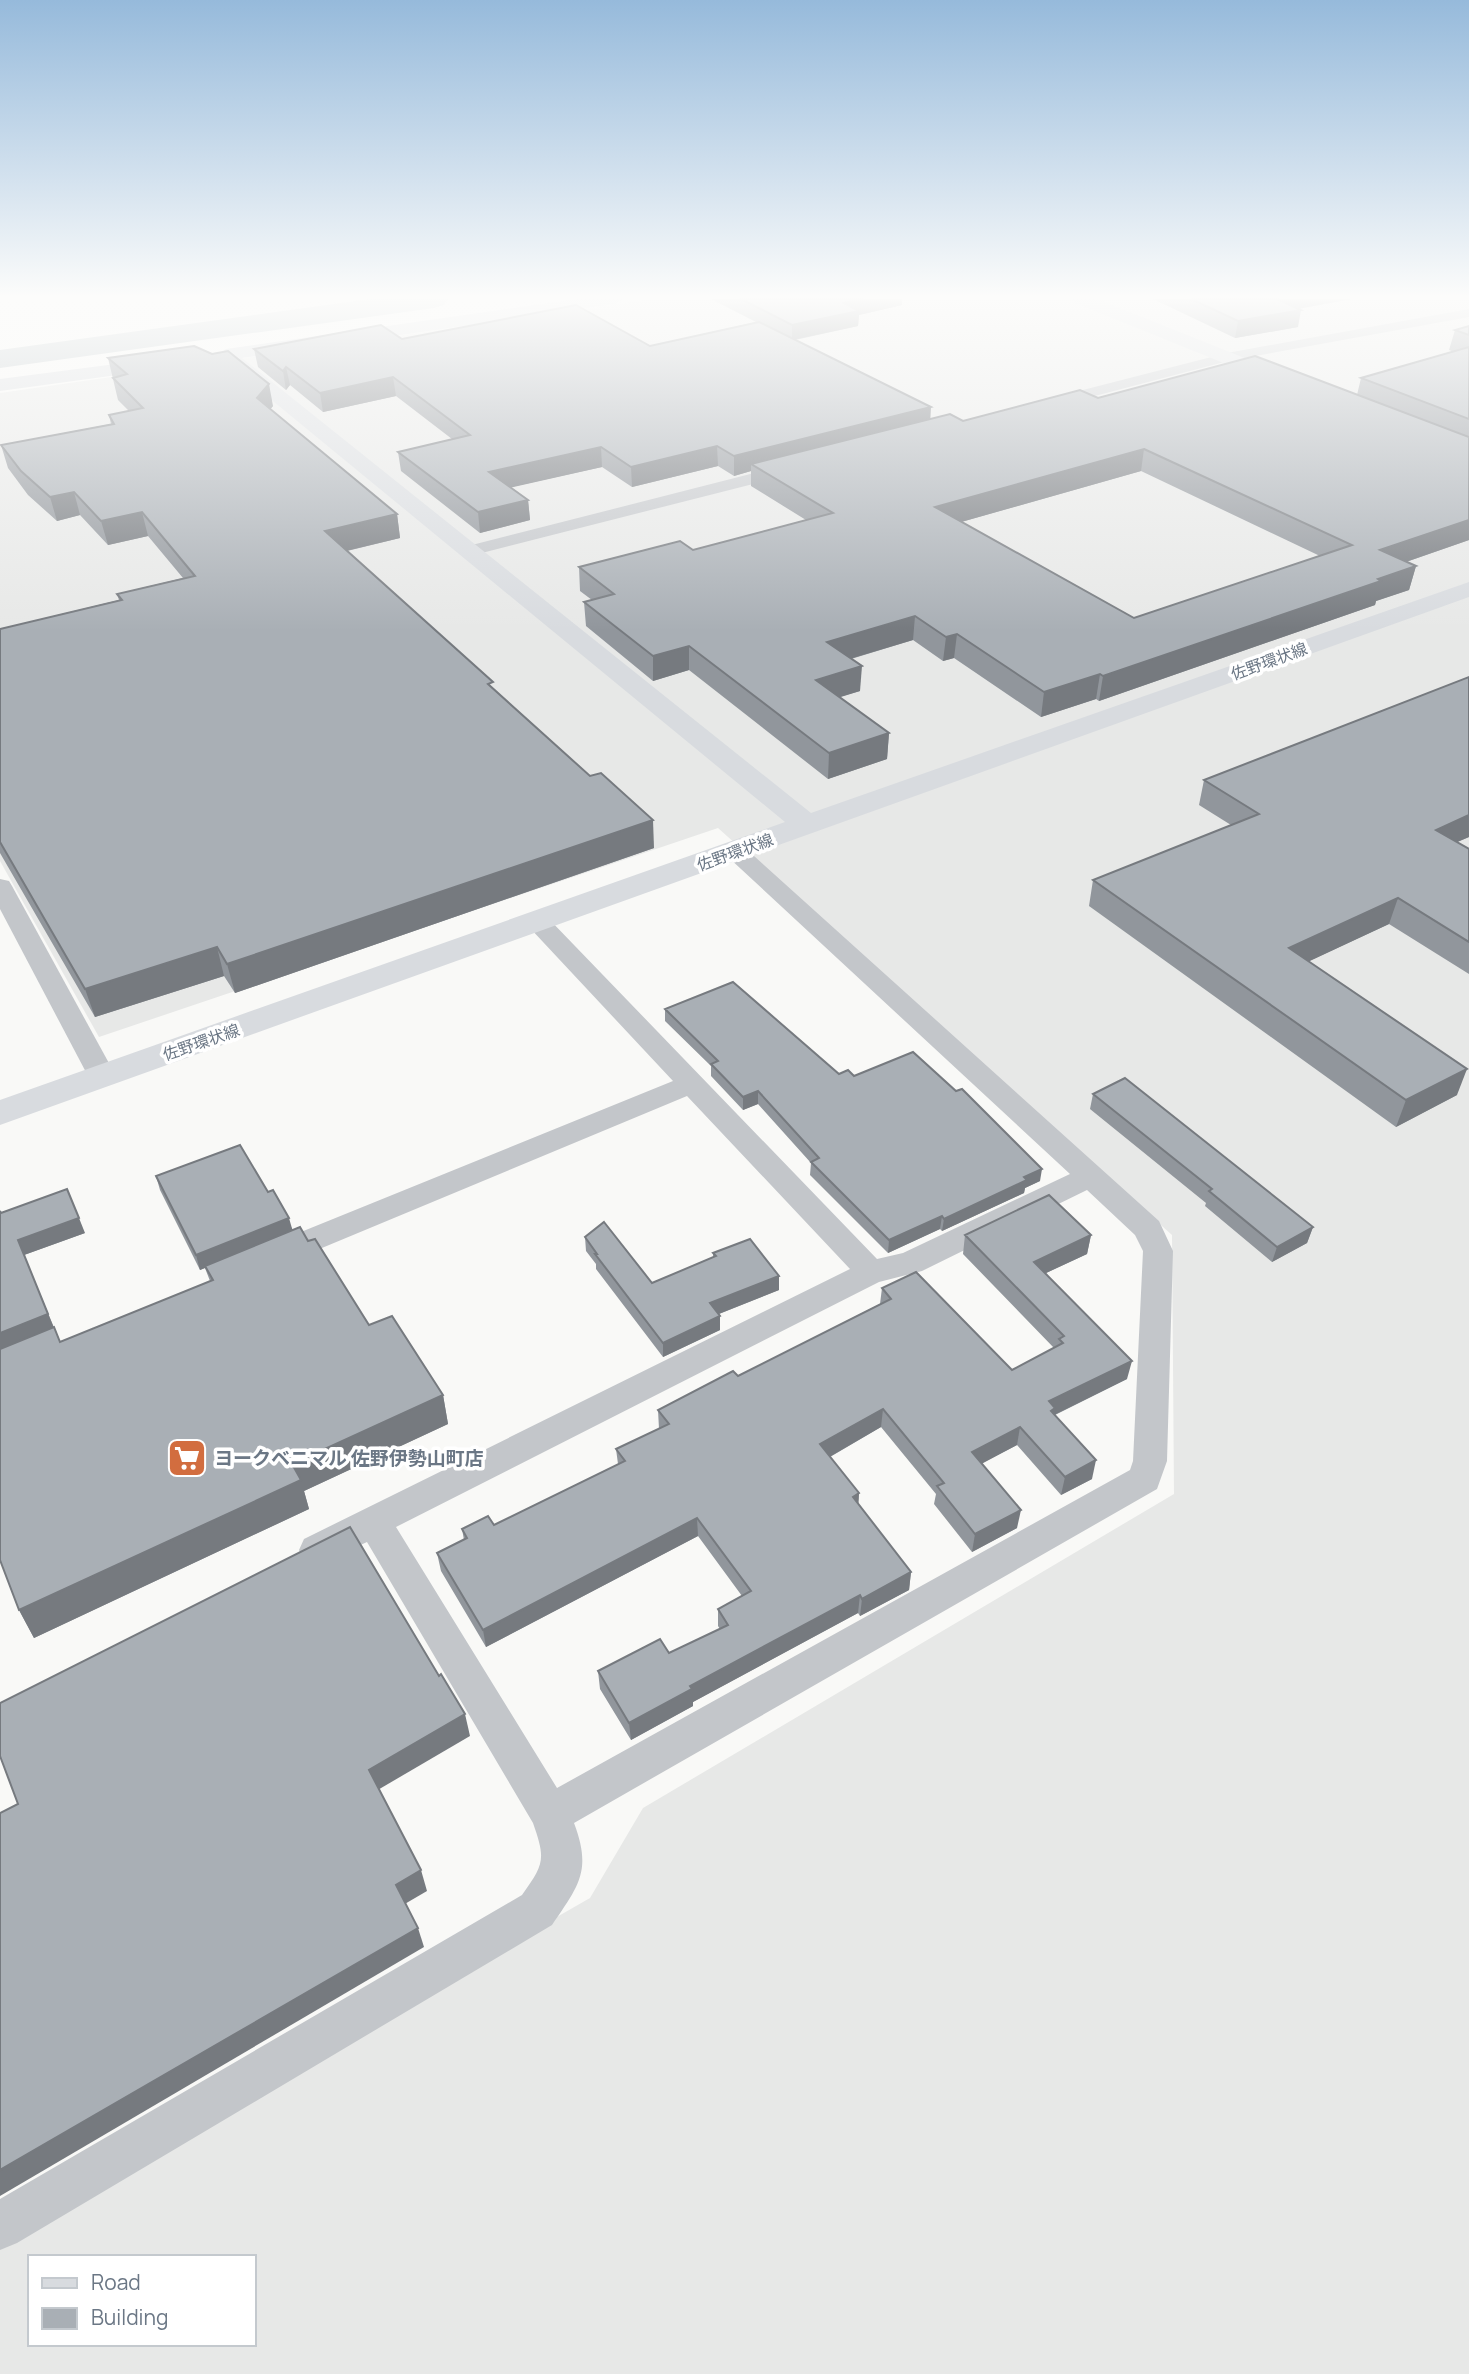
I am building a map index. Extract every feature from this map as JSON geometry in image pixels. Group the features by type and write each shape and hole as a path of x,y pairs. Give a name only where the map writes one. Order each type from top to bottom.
{"street":[{"path":"289,410 470,551 808,826"},
{"path":"470,551 808,465"},
{"name":"佐野環状線","path":"0,1113 1469,589"},
{"path":"550,1814 1145,1479 1150,1461 1158,1251 1148,1228 736,852"},
{"path":"0,886 102,1076"},
{"path":"538,922 870,1272"},
{"path":"243,1268 691,1084"},
{"path":"287,1564 870,1272 911,1263 1091,1176"},
{"path":"0,2226 537,1910 562,1874 562,1847 550,1814 374,1522"}],"shaded area":[{"path":"0,410 1469,410 1469,2374 0,2374 0,2237 590,1898 643,1808 1174,1494 1172,1235 718,828 99,1037 0,861"}],"building":[{"path":"134,410 271,410 397,514 325,531 493,682 488,684 590,776 601,773 653,820 227,964 217,947 85,989 0,842 0,629 122,600 117,594 195,576 142,512 101,521 74,492 50,497 21,471 1,445 114,424 109,415"},
{"path":"437,410 920,410 734,456 717,446 631,467 601,447 489,472 528,500 478,512 398,452 470,435"},
{"path":"1005,410 1397,410 1469,437 1469,520 1380,550 1416,566 1378,579 1381,581 1103,676 1100,674 1044,692 957,634 946,637 915,616 827,642 862,666 816,680 889,733 829,753 689,646 653,656 584,602 614,594 579,567 680,541 693,550 833,513 751,464 950,414 963,421","holes":["1144,449 1352,545 1134,618 935,507"]},
{"path":"1445,410 1469,410 1469,419"},
{"path":"1469,677 1469,815 1436,830 1469,849 1469,942 1398,898 1289,948 1467,1069 1406,1100 1093,880 1259,814 1204,780"},
{"path":"733,982 839,1074 848,1070 854,1076 913,1052 956,1091 962,1089 1042,1169 1024,1177 1027,1180 944,1219 942,1216 889,1240 811,1162 819,1158 758,1091 743,1097 711,1064 718,1061 665,1009"},
{"path":"1125,1078 1313,1227 1277,1247 1209,1191 1212,1189 1093,1094"},
{"path":"240,1145 268,1192 273,1190 289,1218 196,1255 156,1176"},
{"path":"67,1189 79,1218 18,1240 48,1314 0,1333 0,1211 1,1213"},
{"path":"1049,1195 1091,1235 1034,1262 1132,1361 1049,1401 1055,1408 1051,1411 1096,1460 1065,1477 1020,1427 972,1452 1021,1510 975,1534 937,1486 944,1483 883,1409 820,1444 859,1493 853,1497 911,1572 862,1599 860,1595 690,1686 692,1689 629,1723 598,1671 660,1639 669,1653 728,1625 718,1609 751,1591 697,1518 483,1630 437,1553 467,1538 462,1529 488,1516 494,1525 625,1461 616,1449 669,1424 658,1410 733,1371 738,1376 891,1299 882,1288 916,1272 1012,1370 1063,1343 1059,1339 1064,1336 965,1235"},
{"path":"604,1222 652,1283 716,1256 713,1253 750,1239 779,1276 710,1303 720,1316 663,1343 585,1237"},
{"name":"ヨークベニマル 佐野伊勢山町店","path":"300,1227 308,1241 315,1239 369,1325 392,1316 443,1395 292,1464 301,1480 19,1610 0,1560 0,1349 54,1327 60,1342 213,1280 205,1266"},
{"path":"350,1527 439,1676 441,1674 465,1714 369,1770 421,1870 396,1885 418,1928 0,2170 0,1813 18,1804 0,1756 0,1703"}],"place":[{"name":"ヨークベニマル 佐野伊勢山町店","path":"187,1458"}]}
